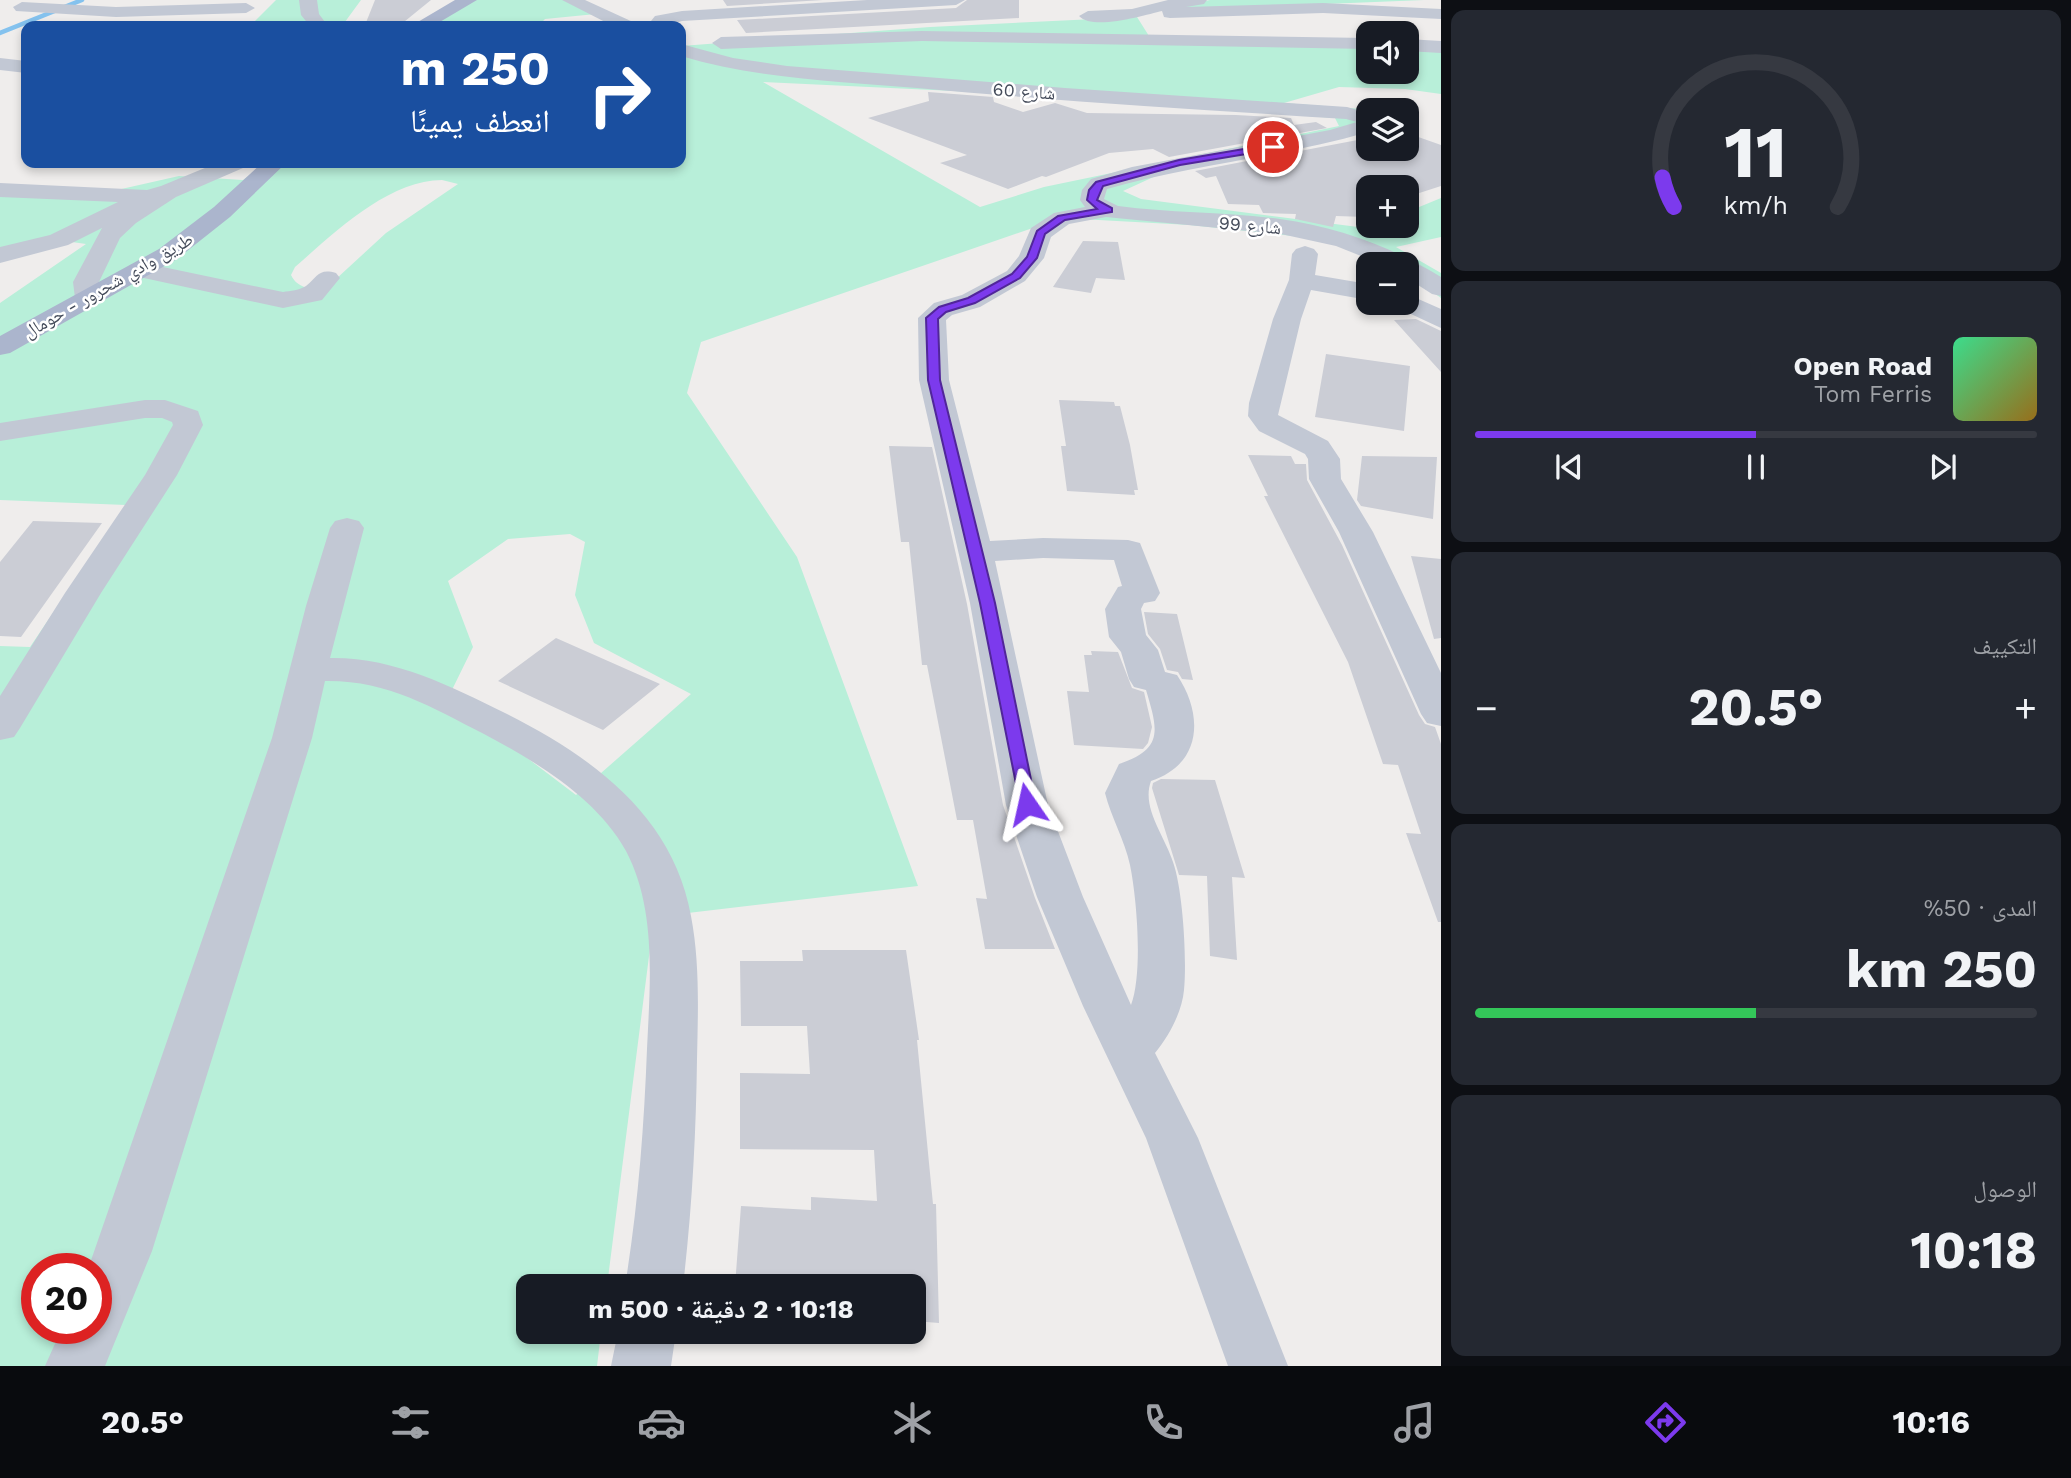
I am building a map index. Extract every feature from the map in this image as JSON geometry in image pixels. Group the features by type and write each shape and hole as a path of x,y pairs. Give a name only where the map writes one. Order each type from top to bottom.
{"main road":[{"path":"430,21 468,0"},
{"name":"طريق وادي شحرور - حومال","path":"0,346 139,270 198,233 270,168"}],"street":[{"path":"308,0 310,15 315,21"},
{"path":"571,0 616,21"},
{"path":"660,21 682,16 956,0"},
{"path":"1137,14 1141,10 1198,0"},
{"path":"35,7 141,12 246,8"},
{"path":"1069,17 1323,8 1441,14"},
{"path":"687,40 1015,20"},
{"path":"1419,29 1441,26"},
{"path":"687,40 956,36 1356,36"},
{"name":"شارع 60","path":"687,40 737,64 1010,90 1356,115"},
{"path":"1419,43 1441,44"},
{"path":"0,64 21,67"},
{"path":"1101,207 1092,200 1094,190 1099,184 1118,177 1356,129"},
{"path":"0,255 71,235 223,168"},
{"path":"0,190 159,194"},
{"path":"88,298 86,282 109,235 159,194"},
{"name":"شارع 99","path":"976,552 934,380 932,318 943,309 971,301 1016,276 1031,258 1041,233 1062,218 1101,207 1302,230 1349,242 1372,252"},
{"path":"1356,287 1303,267 1264,403 1263,416 1270,425 1318,448 1324,459 1325,478 1356,532 1441,714"},
{"path":"139,270 283,300 313,294 327,278"},
{"path":"1419,275 1441,288"},
{"path":"1419,308 1441,320"},
{"path":"0,432 145,409 176,411 187,417 188,425 161,475 83,593 0,728"},
{"path":"112,1277 128,1238 292,738 311,670 331,574 347,528"},
{"path":"1128,1050 1147,1028 1160,992 1160,928 1152,863 1133,818 1126,793 1134,773 1163,760 1174,740 1173,715 1163,682 1148,679 1139,649 1128,637 1123,609 1131,596 1142,593 1128,550 1043,548 976,552 1027,804 1060,897 1128,1050 1172,1138 1258,1366"},
{"path":"311,670 359,671 399,679 512,732 562,763 607,798 636,832 657,869 669,920 673,993 664,1222 656,1274"},
{"path":"75,1366 84,1344"},
{"path":"642,1366 645,1344"}],"green space":[{"path":"276,0 361,0 346,21 255,21"},
{"path":"467,0 579,0 596,14 543,21 429,21"},
{"path":"1210,0 1424,0 1158,11"},
{"path":"1137,17 1149,36 1356,44 1356,84 1419,84 1419,45 1441,46 1441,94 1405,89 1339,87 1284,103 1356,109 1356,131 1160,174 1123,191 1141,199 1356,227 1356,238 1419,238 1419,207 1441,198 1441,237 1396,247 1405,252 1361,252 1321,239 1190,225 1062,218 701,342 687,393 797,557 918,886 654,917 609,1274 516,1274 516,1344 600,1344 597,1366 0,1366 0,646 30,647 126,505 0,500 0,303 86,244 51,239 0,252 0,187 117,190 179,176 243,180 260,168 686,168 686,46 930,27","holes":["763,82 1020,94 1335,118 1339,126 1044,187 980,207","442,180 458,184 386,233 323,291 305,287 297,283 291,275 295,267 344,225 382,199 422,182","570,534 585,542 575,595 594,643 691,694 576,795 448,698 473,647 448,581 508,539"]},
{"path":"1419,260 1441,273 1441,298 1419,280"}],"building":[{"path":"375,0 431,0 405,21 367,21"},
{"path":"723,0 823,0 727,6"},
{"path":"967,0 1019,0 1019,18 746,33 737,20 956,8"},
{"path":"928,92 993,97 994,102 1023,112 1055,103 1087,113 1291,118 1294,125 1316,122 1327,128 1169,157 1153,149 1109,153 1008,189 940,163 967,155 868,118 929,101"},
{"path":"1419,137 1441,145 1441,186 1419,193 1419,175 1356,175 1356,217 1336,216 1333,227 1295,219 1296,214 1263,213 1259,205 1228,204 1216,176 1206,178 1195,171 1356,140 1356,161 1419,161"},
{"path":"1083,241 1118,242 1125,280 1096,278 1091,293 1053,287"},
{"path":"1416,319 1441,331 1441,372 1394,320"},
{"path":"1326,354 1410,366 1404,431 1315,417"},
{"path":"1059,400 1114,402 1115,406 1120,406 1138,490 1134,490 1135,495 1067,491 1061,446 1066,446"},
{"path":"889,446 932,447 967,604 1003,805 1055,949 985,949 976,898 987,899 973,820 957,820 927,665 922,665 909,542 901,542"},
{"path":"1248,455 1291,456 1295,464 1306,464 1307,480 1342,545 1419,715 1425,724 1435,727 1441,744 1441,922 1438,922 1406,833 1421,834 1398,765 1383,764 1348,662 1264,496 1268,496"},
{"path":"1362,456 1437,457 1433,519 1361,506 1357,500"},
{"path":"33,521 102,523 21,637 0,636 0,562"},
{"path":"1411,556 1441,559 1441,638 1434,639"},
{"path":"1144,612 1177,614 1193,680 1182,679 1178,672 1167,670 1160,649 1148,634"},
{"path":"556,638 660,684 603,730 498,681"},
{"path":"1091,651 1118,652 1132,688 1144,692 1152,727 1148,743 1143,749 1074,745 1067,691 1089,692 1084,655 1092,655"},
{"path":"1161,779 1215,780 1245,878 1232,877 1237,960 1210,956 1207,876 1179,875 1152,788 1153,783"},
{"path":"802,950 906,950 919,1040 933,1204 936,1204 939,1323 926,1322 926,1274 736,1274 741,1206 811,1210 811,1197 877,1201 874,1150 740,1149 740,1073 810,1074 807,1026 741,1026 740,961 803,961"}],"waterway":[{"path":"30,21 82,0"},
{"path":"0,33 21,25"}],"route":[{"path":"1027,804 988,603 934,380 932,318 943,309 971,301 1016,276 1031,258 1041,233 1062,218 1108,210 1095,205 1092,200 1094,190 1099,184 1179,163 1273,147"}]}
